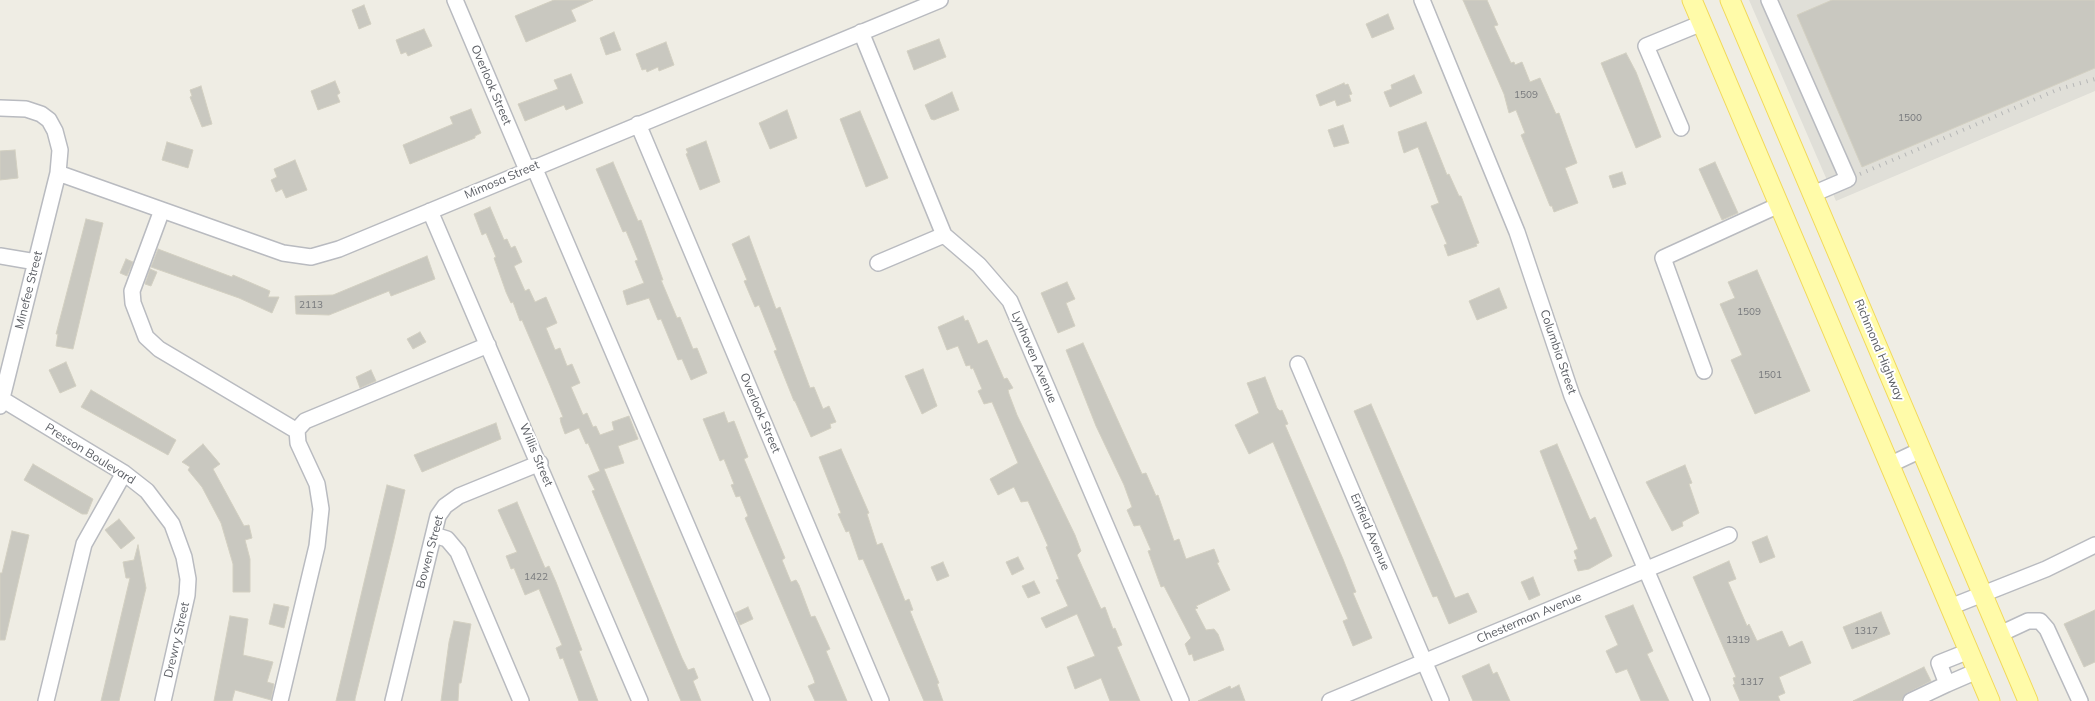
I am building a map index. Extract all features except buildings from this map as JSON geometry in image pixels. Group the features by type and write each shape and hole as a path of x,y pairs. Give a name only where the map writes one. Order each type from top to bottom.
{"main road":[{"path":"1693,0 1990,701"},
{"name":"Richmond Highway","path":"1730,0 2028,701"}],"street":[{"name":"Overlook Street","path":"455,0 531,168 762,701"},
{"name":"Mimosa Street","path":"58,173 283,253 311,257 339,249 940,0"},
{"name":"Columbia Street","path":"1422,0 1517,232 1572,396 1702,701"},
{"path":"1769,0 1848,179 1813,194"},
{"path":"1681,128 1646,46 1702,23"},
{"name":"Lynhaven Avenue","path":"861,32 944,235 979,265 1010,301 1181,701"},
{"name":"Minefee Street","path":"0,108 26,109 41,114 49,120 55,131 60,150 58,173 1,401"},
{"name":"Overlook Street","path":"638,124 881,701"},
{"path":"1704,371 1663,258 1779,205"},
{"path":"162,210 132,291 133,303 146,337 159,349 297,432"},
{"name":"Willis Street","path":"430,211 540,463 640,701"},
{"path":"878,263 944,235"},
{"path":"0,256 36,262"},
{"path":"280,701 317,546 321,509 317,484 298,443 297,432 300,424 488,345"},
{"name":"Enfield Avenue","path":"1298,364 1441,701"},
{"name":"Presson Boulevard","path":"1,401 124,474 147,491 172,524 184,557 188,579"},
{"path":"1889,465 1921,450"},
{"name":"Bowen Street","path":"393,701 438,516 445,506 459,496 540,463"},
{"path":"46,701 84,544 124,474"},
{"name":"Chesterman Avenue","path":"1330,701 1729,534"},
{"path":"434,535 447,539 458,552 521,701"},
{"path":"1950,607 2046,569 2095,545"},
{"name":"Drewry Street","path":"163,701 187,595 188,579"},
{"path":"2000,634 2028,621 2040,621 2047,629 2080,701"},
{"path":"1947,684 1939,663 1969,651"},
{"path":"1911,701 1978,671"}],"shaded area":[{"path":"1749,0 2095,0 2095,91 1836,201"}],"railway":[{"path":"1860,174 2059,89 2095,79"}]}
